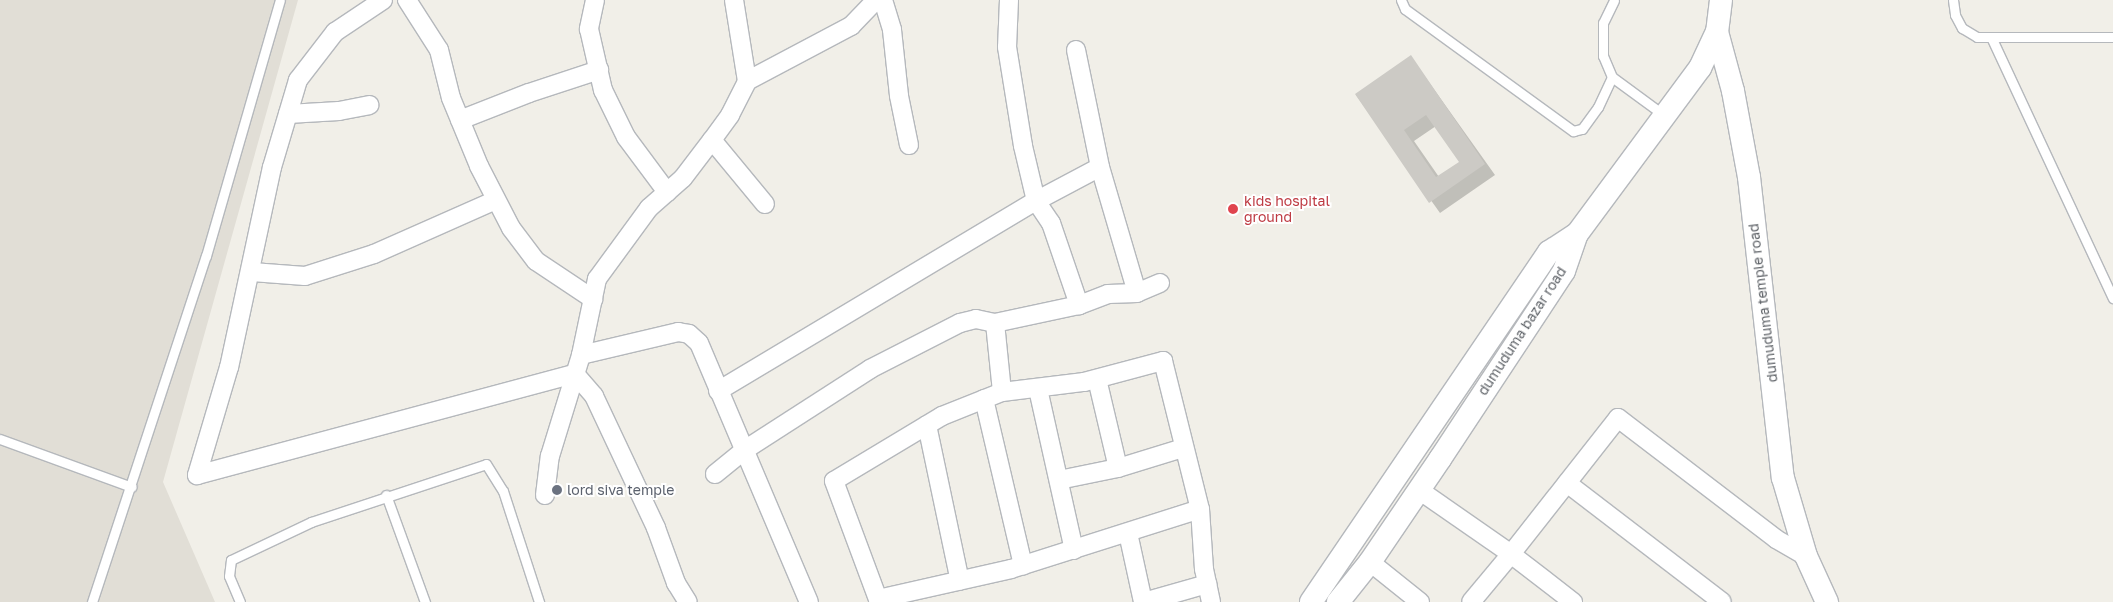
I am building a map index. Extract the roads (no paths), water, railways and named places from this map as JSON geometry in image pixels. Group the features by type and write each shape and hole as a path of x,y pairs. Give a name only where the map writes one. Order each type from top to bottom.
{"street":[{"path":"384,0 335,32 298,80 272,167 252,272 229,367 197,475 575,374"},
{"path":"407,0 439,50 460,120 496,200 511,228 536,261 593,299"},
{"path":"595,0 589,29 603,90 626,137 667,192"},
{"path":"734,0 747,81"},
{"path":"545,495 550,456 581,355 597,279 649,208 683,178 712,140 730,114 747,81 851,26 876,0"},
{"path":"883,0 892,30 899,96 909,145"},
{"path":"1009,0 1007,47 1023,146 1036,201 1051,223 1078,305"},
{"name":"dumuduma temple road","path":"1721,0 1717,32 1749,177 1783,478 1806,556 1827,602"},
{"name":"dumuduma bazar road","path":"1338,602 1370,562 1564,271 1578,234 1700,68 1717,32"},
{"path":"1076,50 1100,167 1138,293"},
{"path":"460,120 598,70"},
{"path":"288,114 339,111 369,105"},
{"path":"712,140 764,204"},
{"path":"718,391 1036,201 1100,167"},
{"path":"252,272 304,276 374,254 496,200"},
{"path":"1311,602 1549,252 1578,234"},
{"path":"715,474 743,451 870,369 960,323 976,319 995,323 1078,305 1108,294 1138,293 1160,283"},
{"path":"995,323 1002,392"},
{"path":"581,355 678,332 689,334 699,343 743,451 809,602"},
{"path":"1200,509 1023,565 878,599 834,480 927,425 1002,392 1038,389 1097,378 1163,361 1183,448 1200,509 1207,584 1211,602"},
{"path":"575,374 594,396 656,528 676,583 688,602"},
{"path":"1097,378 1118,468"},
{"path":"1038,389 1074,550"},
{"path":"984,399 1023,565"},
{"path":"1471,602 1618,418 1776,539 1806,556"},
{"path":"927,425 960,581"},
{"path":"1059,480 1118,468 1183,448"},
{"path":"1567,483 1722,602"},
{"path":"1419,490 1511,554 1573,602"},
{"path":"1128,533 1143,602 1207,584"},
{"path":"1370,562 1420,602"}],"lane":[{"path":"92,602 132,487 206,256 280,0"},
{"path":"1401,0 1405,9 1573,131 1582,130 1598,107 1612,77"},
{"path":"1614,0 1603,22 1603,56 1612,77 1665,116"},
{"path":"1953,0 1955,15 1962,28 1977,38 2113,37"},
{"path":"1992,39 2113,298"},
{"path":"0,439 132,487"},
{"path":"240,602 229,576 231,560 311,522 386,495 486,464 503,491 539,602"},
{"path":"386,495 425,602"}],"place":[{"name":"kids hospital ground","path":"1233,209"},
{"name":"lord siva temple","path":"557,490"}]}
